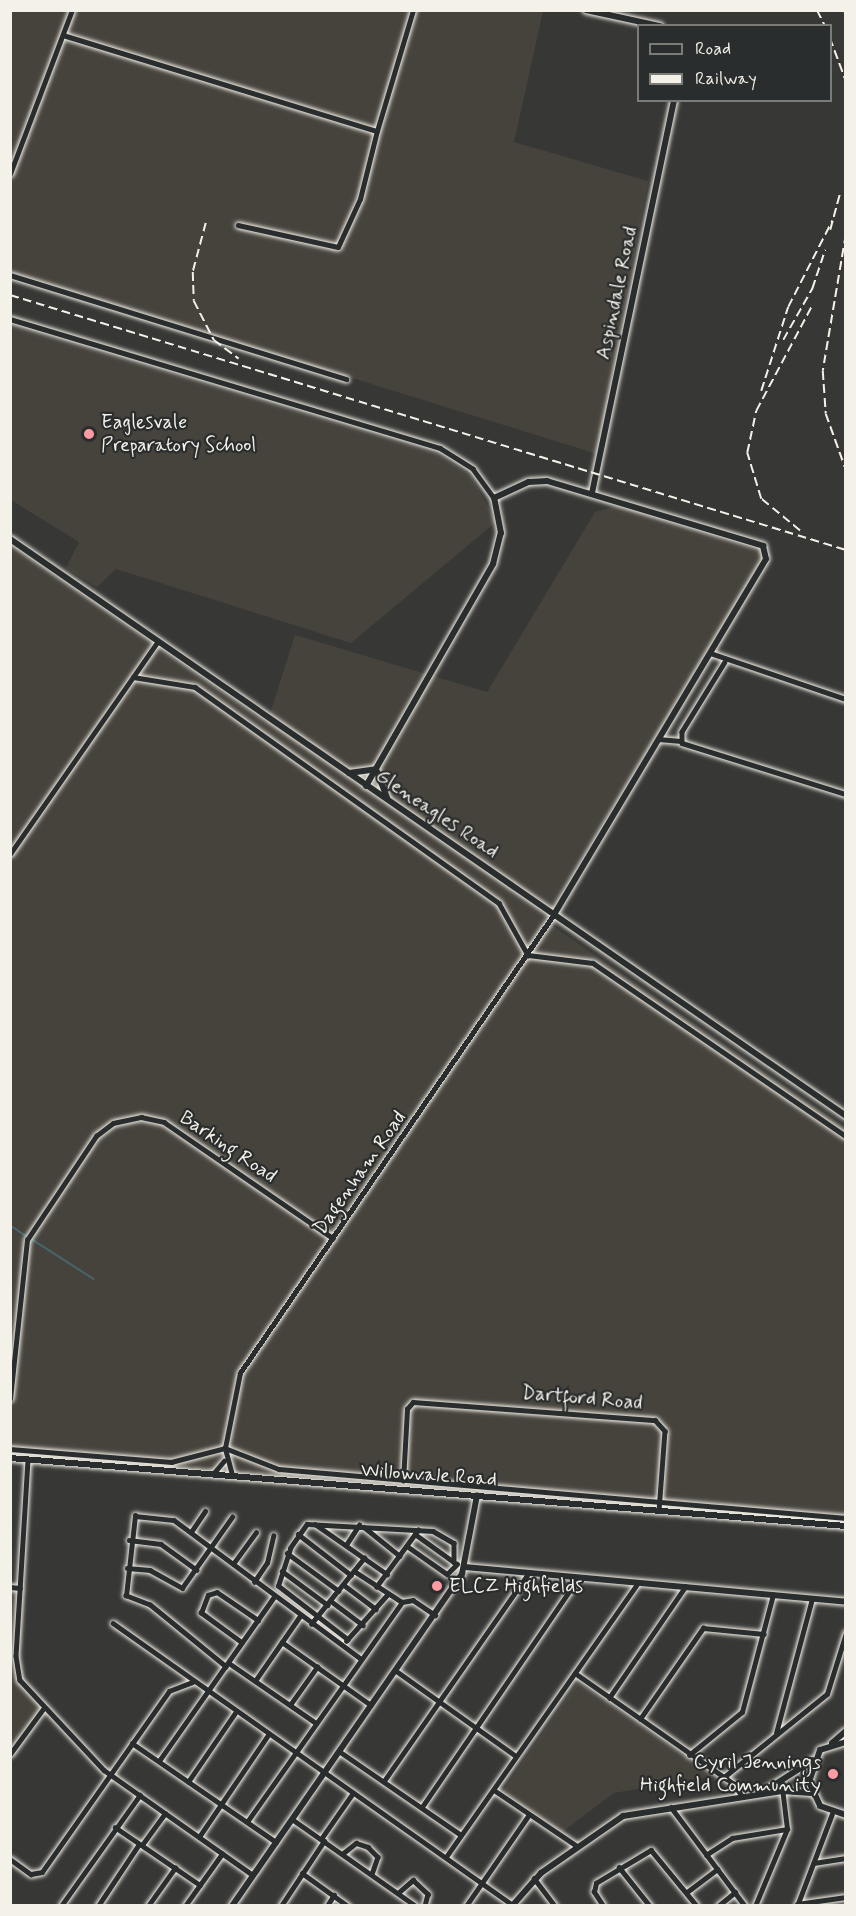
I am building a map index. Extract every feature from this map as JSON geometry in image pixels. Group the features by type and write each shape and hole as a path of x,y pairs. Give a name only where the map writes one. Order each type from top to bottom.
{"street":[{"path":"10,174 72,10"},
{"path":"238,225 338,247 360,199 413,10"},
{"path":"586,10 651,24"},
{"path":"63,36 377,132"},
{"name":"Aspindale Road","path":"592,493 674,102"},
{"path":"10,275 346,379"},
{"path":"10,319 440,448 473,469 494,498 501,533 493,564 366,786"},
{"path":"494,498 538,480 592,493 767,550 766,560 554,914"},
{"name":"Gleneagles Road","path":"10,539 846,1116"},
{"path":"10,854 158,641"},
{"path":"710,653 725,662 846,699"},
{"path":"681,741 725,662"},
{"path":"133,677 195,687 499,903 528,955 593,963 846,1136"},
{"path":"658,739 681,741 846,794"},
{"path":"347,772 376,768"},
{"path":"376,768 388,800"},
{"name":"Dagenham Road","path":"224,1461 240,1373 554,914"},
{"name":"Barking Road","path":"10,1399 27,1240 96,1136 113,1123 137,1117 164,1122 333,1238"},
{"name":"Dartford Road","path":"403,1481 410,1403 448,1401 659,1421 665,1439 659,1510"},
{"path":"10,1449 171,1462 225,1448 279,1469 846,1518"},
{"name":"Willowvale Road","path":"10,1458 846,1526"},
{"path":"28,1460 20,1588 18,1672 43,1709 110,1774 253,1875"},
{"path":"213,1474 224,1461 232,1475"},
{"path":"232,1905 435,1615 465,1567 477,1495"},
{"path":"191,1532 205,1511"},
{"path":"315,1723 228,1665 150,1605 126,1596 132,1520 138,1515 169,1518 212,1547 273,1598 360,1658"},
{"path":"127,1568 150,1570 180,1588 197,1570 232,1517"},
{"path":"313,1522 387,1574"},
{"path":"348,1640 279,1587 287,1553 298,1534 313,1522 416,1532 454,1542 456,1563 447,1574 407,1546"},
{"path":"346,1545 361,1526"},
{"path":"361,1526 400,1556"},
{"path":"233,1564 256,1532"},
{"path":"376,1587 416,1532"},
{"path":"416,1532 456,1563 465,1567 846,1602"},
{"path":"298,1534 387,1594 402,1602 412,1600 435,1615"},
{"path":"254,1582 267,1563 273,1536"},
{"path":"129,1540 160,1545 197,1570"},
{"path":"287,1553 339,1591"},
{"path":"311,1624 364,1558"},
{"path":"282,1570 363,1625"},
{"path":"384,1781 528,1574"},
{"path":"422,1808 579,1577"},
{"path":"446,1857 638,1583"},
{"path":"344,1585 376,1609"},
{"path":"10,1587 20,1588"},
{"path":"609,1698 685,1587"},
{"path":"242,1643 201,1613 208,1595 217,1593 258,1620"},
{"path":"340,1644 348,1640 363,1625 387,1594"},
{"path":"689,1755 742,1712 773,1595"},
{"path":"159,1761 273,1598"},
{"path":"776,1733 812,1599"},
{"path":"247,1822 360,1658 402,1602"},
{"path":"255,1682 300,1616"},
{"path":"112,1623 207,1694 446,1857 512,1905 534,1878 623,1816 670,1806 782,1791 812,1793 832,1814 846,1815"},
{"path":"640,1719 703,1629 764,1634"},
{"path":"724,1777 827,1694 846,1633"},
{"path":"282,1642 371,1705"},
{"path":"290,1706 317,1667"},
{"path":"395,1670 516,1756"},
{"path":"574,1673 689,1755 724,1777 742,1796"},
{"path":"10,1859 31,1874 42,1872 172,1687 192,1682"},
{"path":"10,1754 43,1709"},
{"path":"188,1782 235,1713"},
{"path":"760,1793 814,1760 846,1731"},
{"path":"198,1837 268,1735"},
{"path":"829,1745 846,1742"},
{"path":"132,1743 276,1842"},
{"path":"339,1751 461,1835"},
{"path":"812,1793 814,1760"},
{"path":"494,1790 528,1816 577,1846"},
{"path":"755,1905 787,1828 782,1791"},
{"path":"281,1905 353,1793"},
{"path":"63,1905 115,1827 140,1795"},
{"path":"670,1806 745,1905"},
{"path":"98,1905 165,1813"},
{"path":"797,1905 832,1814"},
{"path":"466,1905 528,1816"},
{"path":"292,1819 416,1905"},
{"path":"115,1827 200,1885"},
{"path":"705,1855 732,1838 787,1828"},
{"path":"342,1854 356,1843 368,1847 378,1857 372,1874"},
{"path":"603,1905 594,1886 619,1867 651,1850 697,1905"},
{"path":"185,1905 222,1854"},
{"path":"814,1863 846,1858"},
{"path":"619,1867 651,1905"},
{"path":"148,1905 175,1868"},
{"path":"687,1892 717,1869"},
{"path":"302,1874 348,1905"},
{"path":"534,1878 555,1905"},
{"path":"398,1893 412,1880 428,1894 425,1905"},
{"path":"718,1905 735,1893"},
{"path":"327,1905 334,1895"},
{"path":"797,1905 846,1897"}],"shaded area":[{"path":"10,11 543,11 514,142 648,181 597,454 11,272"},
{"path":"10,325 438,454 471,476 496,522 351,643 116,569 97,587 66,568 79,542 11,500"},
{"path":"616,506 766,553 544,920 845,1127 845,1520 11,1453 10,545 267,723 295,635 487,692 595,512"},
{"path":"11,1587 26,1589 20,1661 26,1683 49,1706 11,1760"},
{"path":"578,1682 713,1776 614,1793 562,1832 503,1791"}],"waterway":[{"path":"10,1225 25,1235"},
{"path":"33,1240 94,1279"}],"railway":[{"path":"817,10 824,24"},
{"path":"843,10 846,13"},
{"path":"832,43 846,81"},
{"path":"830,230 840,192"},
{"path":"761,391 788,307 832,221"},
{"path":"206,223 193,272 194,301 214,340 239,359"},
{"path":"846,235 823,371 826,414 846,470"},
{"path":"783,340 812,289 825,250"},
{"path":"10,295 846,550"},
{"path":"800,531 761,499 747,453 756,411 813,304"}],"place":[{"name":"Eaglesvale Preparatory School","path":"89,434"},
{"name":"ELCZ Highfields","path":"437,1586"},
{"name":"Cyril Jennings Highfield Community","path":"833,1774"}]}
